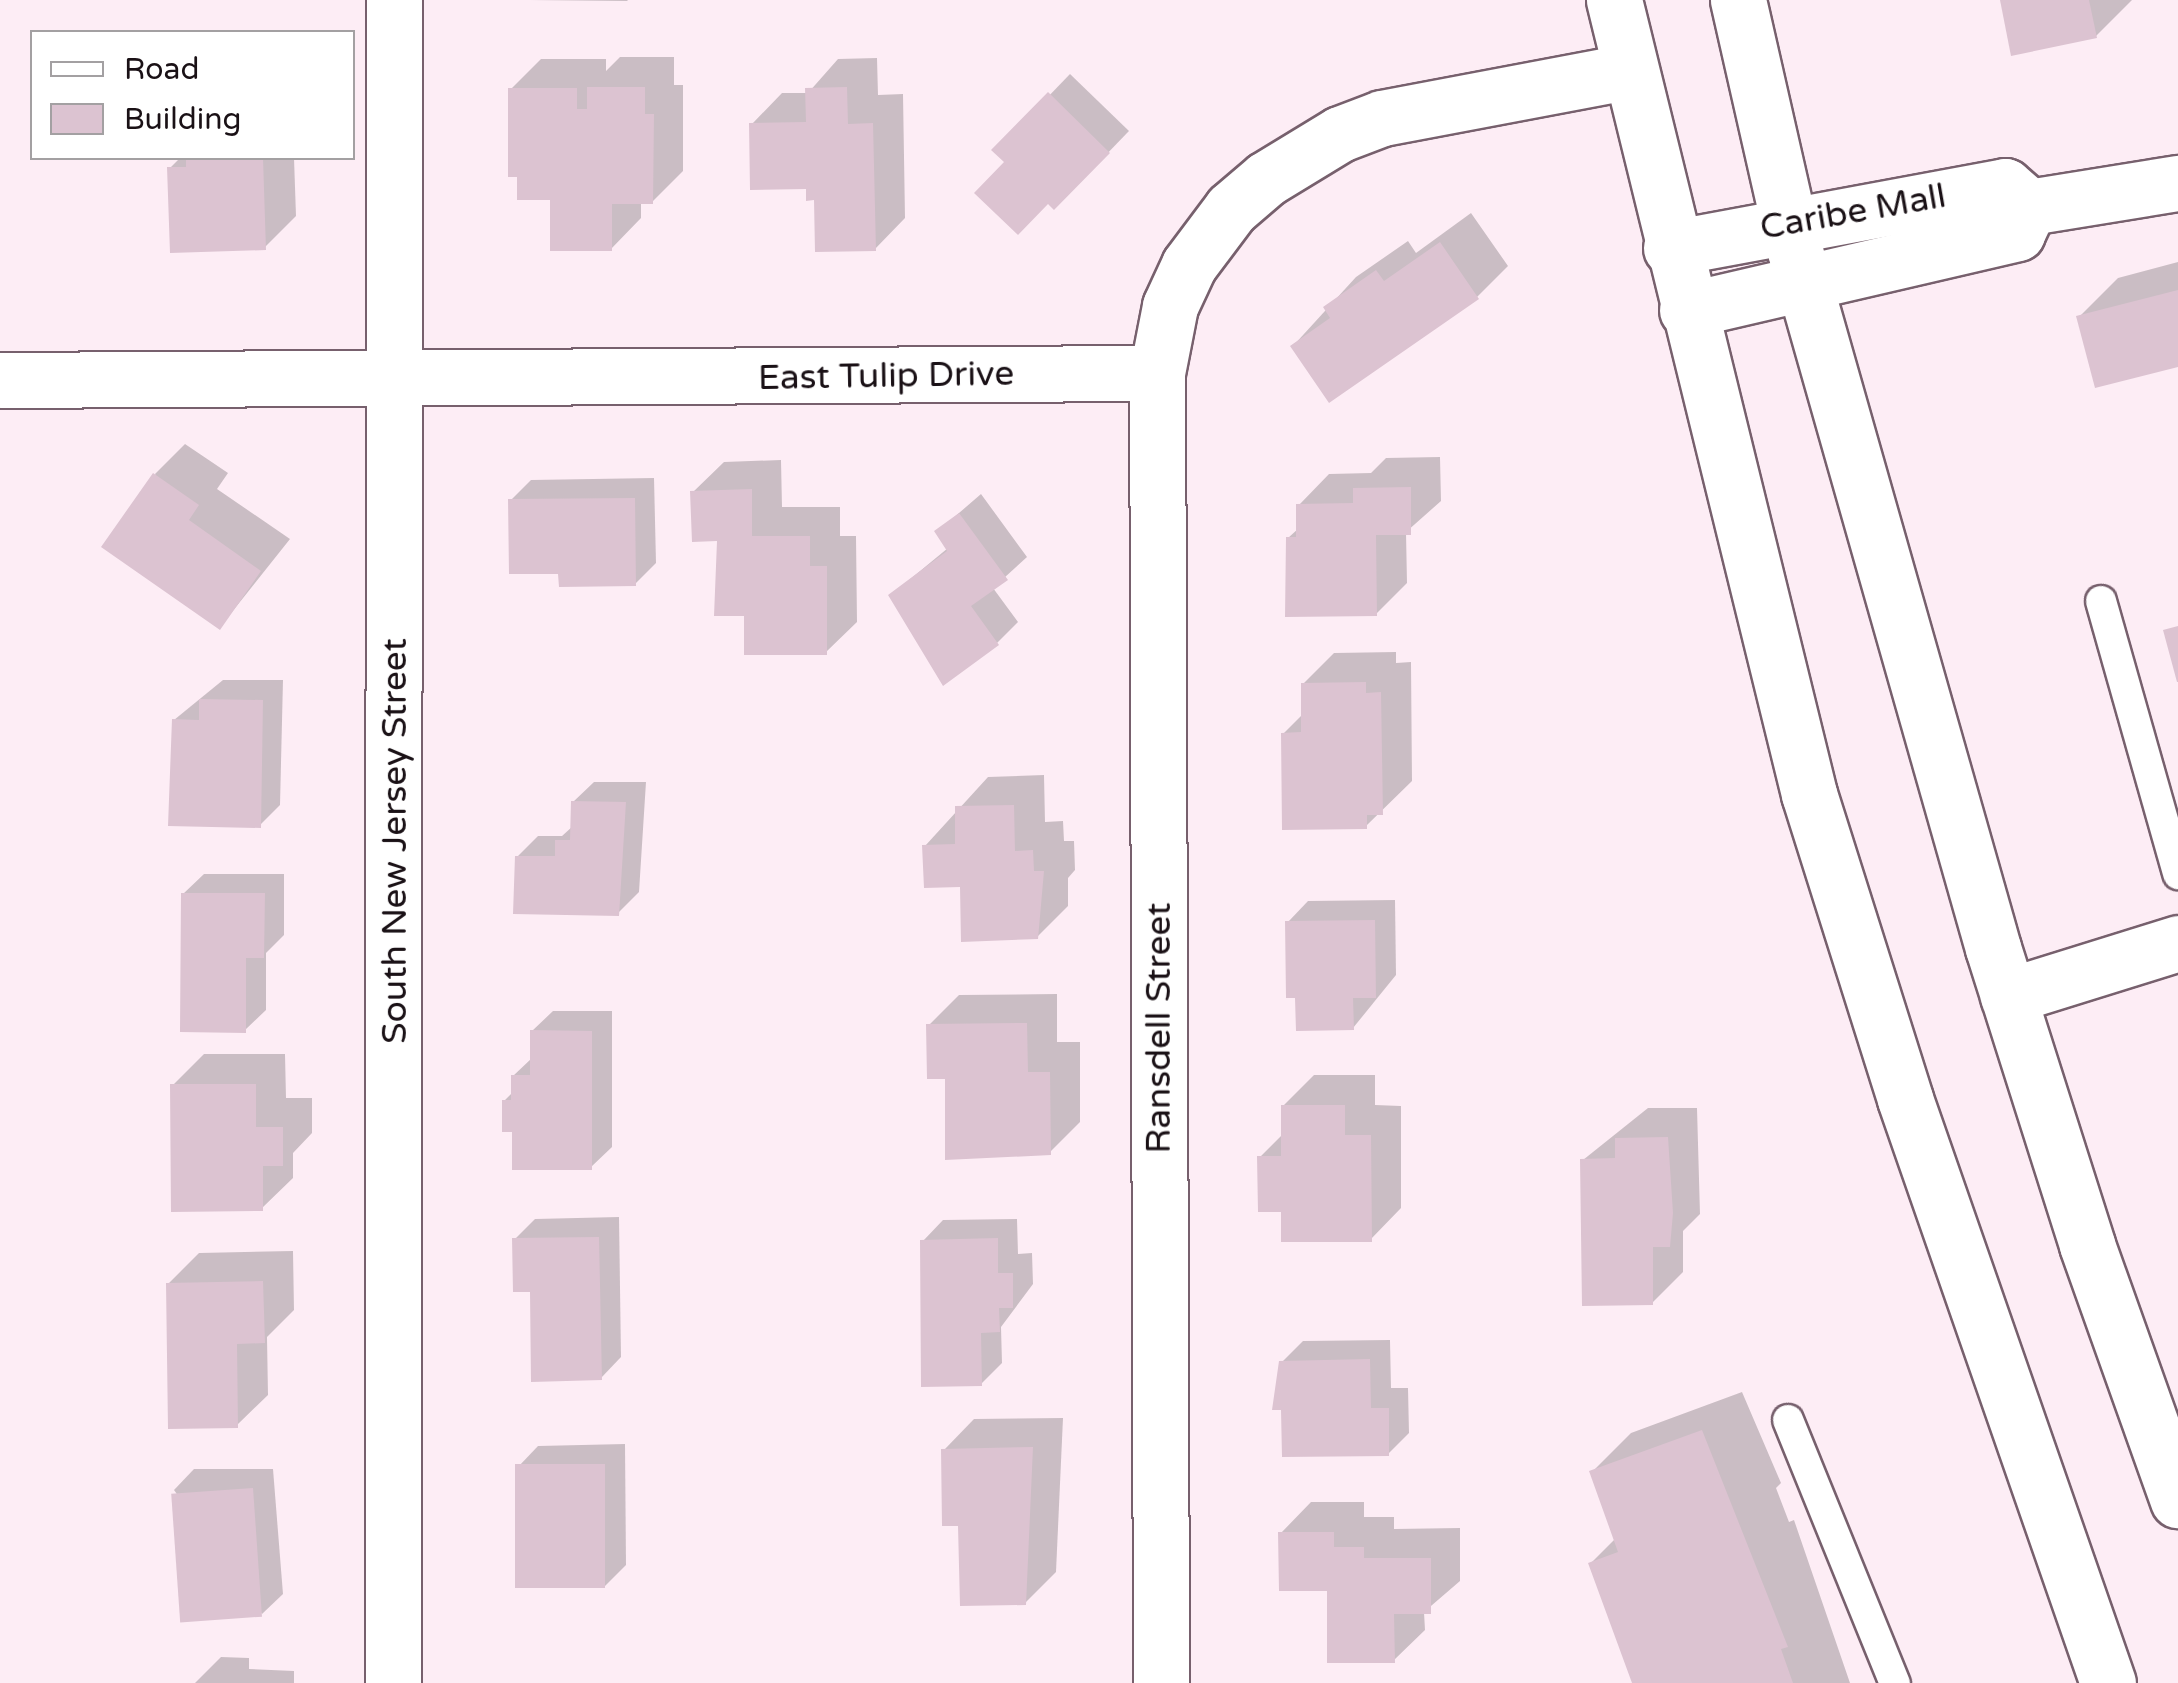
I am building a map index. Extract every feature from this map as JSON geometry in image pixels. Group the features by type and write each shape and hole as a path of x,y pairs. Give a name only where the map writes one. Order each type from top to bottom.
{"street":[{"name":"South New Jersey Street","path":"394,0 394,1683"},
{"path":"1614,0 1671,248 1809,794 1912,1118 2108,1683"},
{"path":"1738,0 1797,252 2008,996 2087,1245 2178,1500"},
{"path":"1157,373 1170,306 1189,265 1215,227 1266,178 1340,134 1382,118 1630,71"},
{"name":"Caribe Mall","path":"1687,310 1797,252 2005,186 2029,207 2178,183"},
{"name":"Caribe Mall","path":"1671,248 1797,252"},
{"name":"East Tulip Drive","path":"0,380 396,382 1157,373"},
{"name":"Ransdell Street","path":"1157,373 1161,1683"},
{"path":"2008,996 2178,943"}],"lane":[{"path":"2101,602 2178,874"},
{"path":"1788,1420 1896,1683"}],"building":[{"path":"2000,0 2089,0 2097,38 2011,56"},
{"path":"587,87 645,87 645,114 654,114 653,204 612,204 612,251 550,251 550,200 517,200 517,177 508,177 508,88 577,88 577,109 587,109"},
{"path":"847,87 848,124 873,123 876,251 815,252 814,200 806,201 806,189 750,190 749,123 806,122 805,88"},
{"path":"1048,92 1110,153 1054,210 1048,204 1018,235 974,193 1004,162 991,150"},
{"path":"186,160 263,160 266,250 170,253 167,167 186,167"},
{"path":"1440,242 1479,299 1329,403 1290,346 1330,318 1323,307 1376,270 1384,281"},
{"path":"2178,290 2178,367 2095,388 2076,316"},
{"path":"153,473 199,505 189,520 261,571 220,630 101,547"},
{"path":"1411,487 1411,535 1376,535 1377,616 1285,617 1286,537 1296,537 1296,504 1353,503 1353,488"},
{"path":"752,489 752,536 810,536 810,566 827,566 827,655 744,655 744,616 714,616 717,541 692,542 690,491"},
{"path":"635,498 636,586 559,587 558,574 509,574 508,499"},
{"path":"959,513 1008,580 971,606 999,645 943,686 888,595 947,551 934,531"},
{"path":"2178,626 2178,682 2177,682 2163,630"},
{"path":"1366,682 1366,693 1381,692 1383,815 1367,815 1367,829 1282,830 1281,733 1301,732 1301,683"},
{"path":"199,699 263,700 261,828 168,826 172,719 199,720"},
{"path":"571,801 626,802 619,916 513,914 515,856 555,856 555,840 570,840"},
{"path":"1014,805 1015,851 1033,850 1034,871 1044,871 1038,939 961,942 960,887 924,888 922,845 955,844 955,806"},
{"path":"181,893 265,893 264,958 246,958 246,1033 180,1032"},
{"path":"1375,920 1376,998 1353,998 1354,1030 1296,1031 1295,998 1286,998 1285,921"},
{"path":"1027,1023 1028,1072 1050,1072 1051,1155 945,1160 945,1079 927,1079 926,1024"},
{"path":"530,1030 592,1031 592,1170 512,1170 512,1132 502,1132 502,1100 511,1100 511,1075 530,1075"},
{"path":"170,1084 256,1084 256,1127 283,1127 283,1166 263,1166 263,1211 171,1212"},
{"path":"1281,1105 1345,1105 1345,1135 1371,1135 1372,1242 1281,1242 1281,1212 1258,1212 1257,1156 1281,1156"},
{"path":"1668,1137 1673,1213 1670,1247 1653,1247 1653,1305 1582,1306 1580,1159 1615,1158 1615,1138"},
{"path":"599,1237 602,1380 531,1382 530,1292 513,1292 512,1238"},
{"path":"998,1238 998,1273 1013,1273 1013,1308 999,1308 1000,1332 981,1333 982,1386 921,1387 920,1240"},
{"path":"263,1281 265,1343 237,1344 238,1428 168,1429 166,1283"},
{"path":"1370,1359 1371,1408 1389,1408 1389,1456 1282,1457 1281,1410 1272,1410 1279,1361"},
{"path":"1702,1430 1788,1647 1781,1649 1793,1683 1632,1683 1588,1563 1618,1552 1589,1471"},
{"path":"1033,1447 1026,1605 960,1606 958,1526 942,1526 941,1449"},
{"path":"515,1464 605,1464 605,1588 515,1588"},
{"path":"253,1488 262,1617 180,1622 171,1494"},
{"path":"1278,1532 1334,1532 1334,1547 1364,1547 1364,1558 1431,1558 1431,1614 1394,1614 1395,1663 1327,1663 1327,1591 1279,1591"}]}
